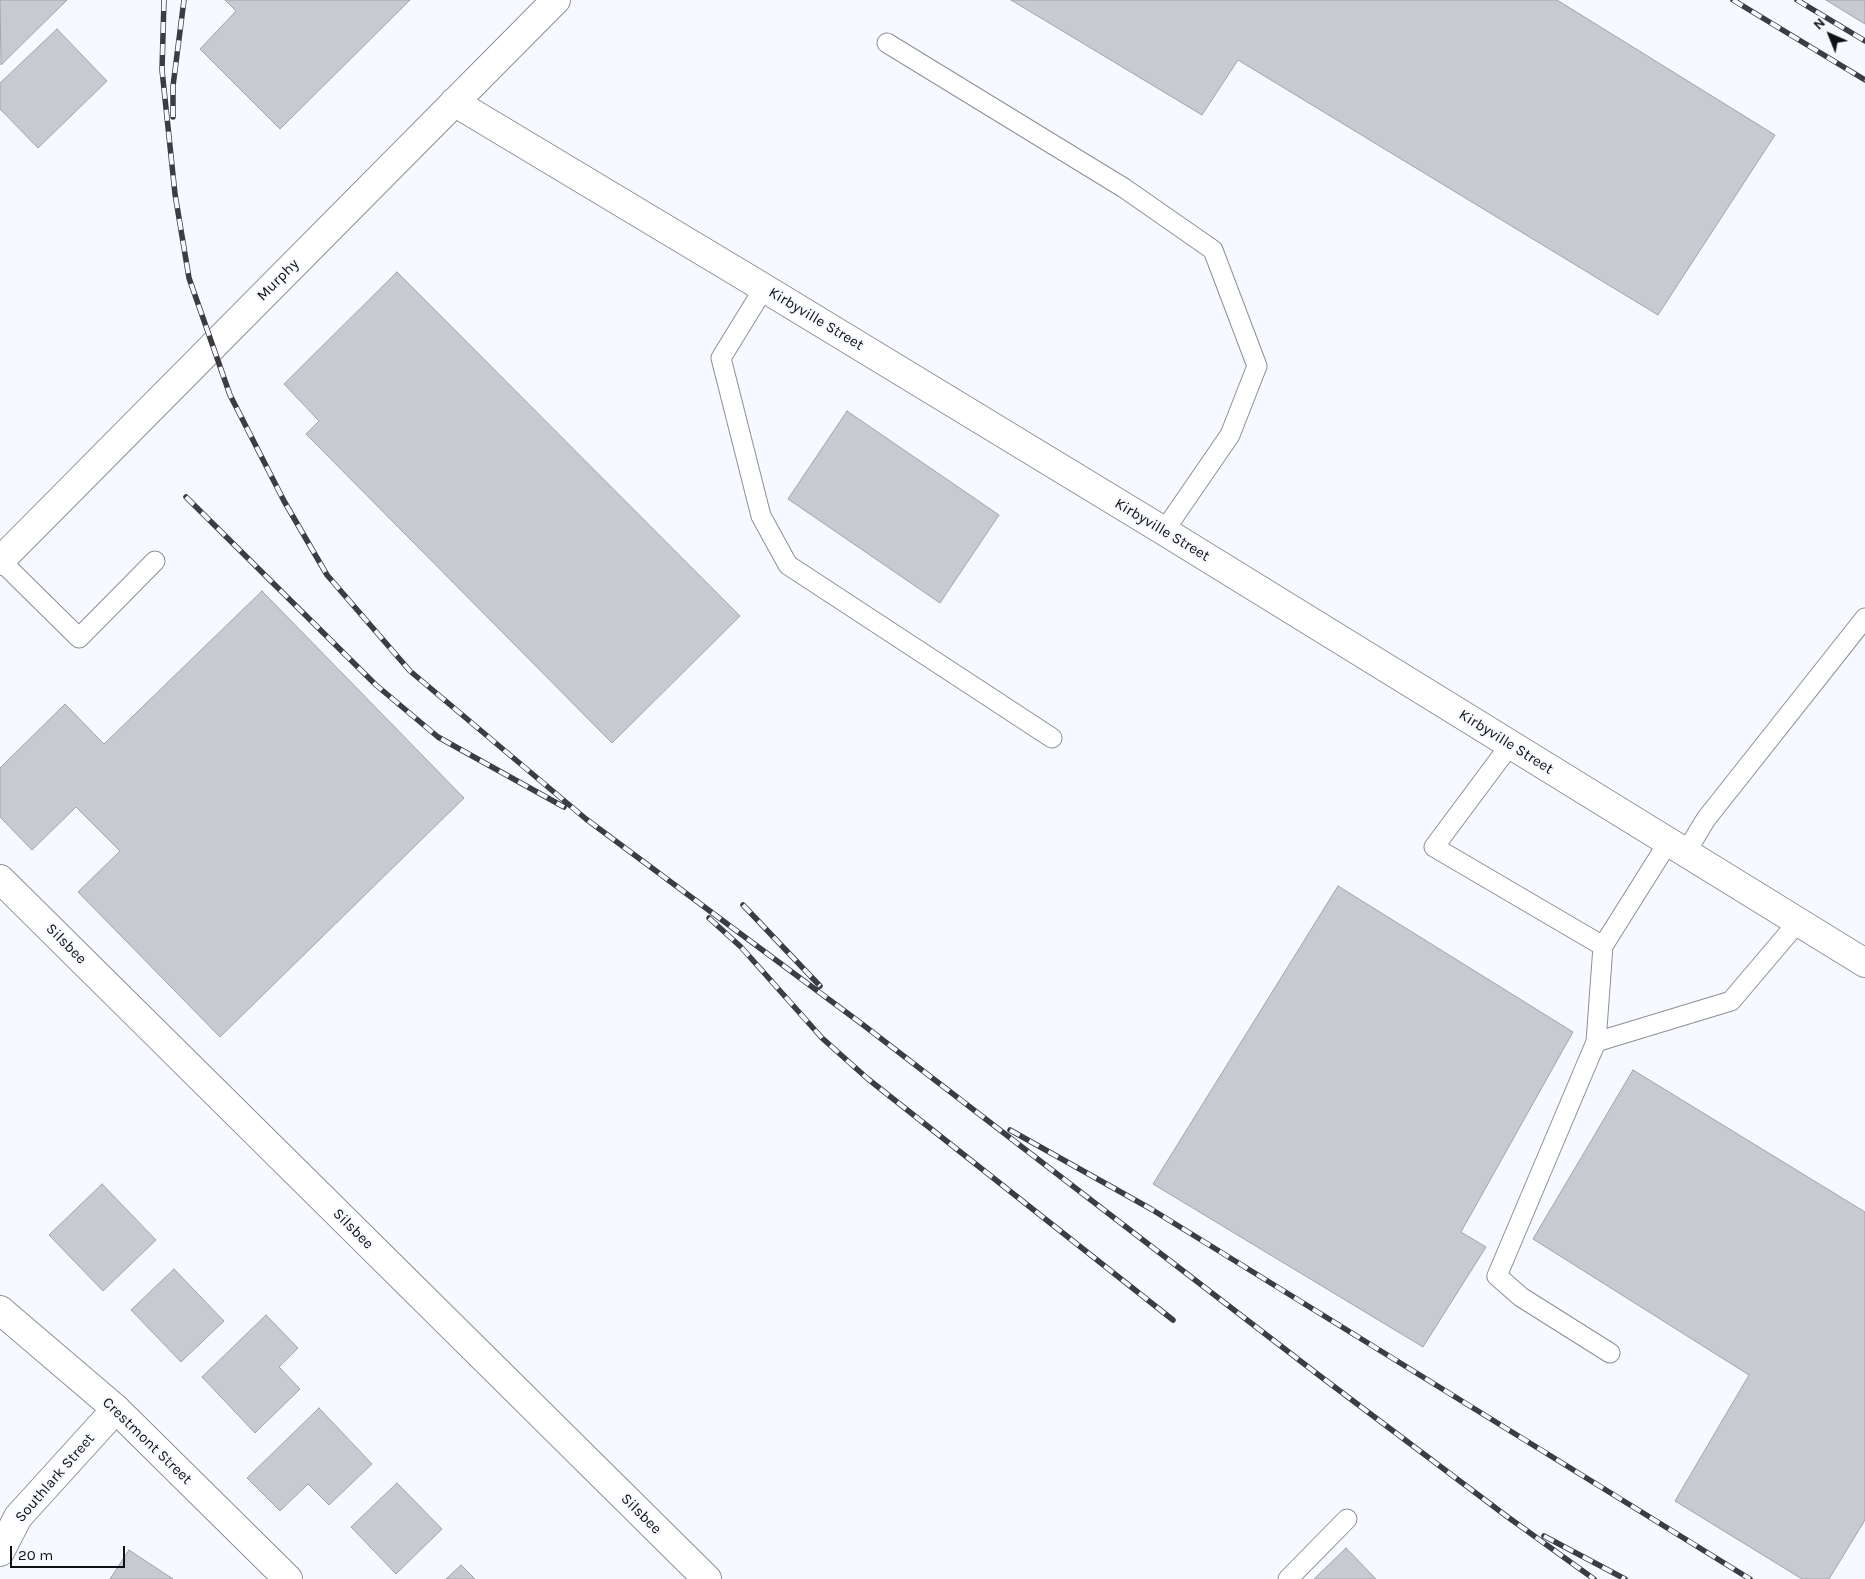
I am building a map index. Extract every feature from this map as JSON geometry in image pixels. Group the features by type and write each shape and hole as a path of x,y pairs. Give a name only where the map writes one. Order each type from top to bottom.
{"street":[{"name":"Murphy","path":"0,560 556,0"},
{"name":"Kirbyville Street","path":"454,102 1164,531 1865,963"},
{"name":"Silsbee","path":"0,879 707,1579"},
{"name":"Crestmont Street","path":"0,1310 116,1408 288,1579"},
{"name":"Southlark Street","path":"0,1552 18,1517 116,1408"}],"lane":[{"path":"887,43 1124,188 1213,250 1257,366 1230,435 1164,531"},
{"path":"764,288 721,358 761,516 788,565 1052,738"},
{"path":"0,560 79,638 155,561"},
{"path":"1610,1353 1521,1297 1496,1276 1596,1042 1603,946 1677,847 1706,819 1865,618"},
{"path":"1510,744 1434,847 1603,946"},
{"path":"1596,1042 1732,1001 1798,922"},
{"path":"1288,1579 1347,1519"}],"building":[{"path":"0,0 67,0 1,65"},
{"path":"225,0 410,0 280,129 200,49 236,11"},
{"path":"1011,0 1557,0 1775,135 1658,315 1238,60 1202,115"},
{"path":"1826,0 1865,0 1865,24"},
{"path":"57,29 107,81 38,148 0,109 0,83"},
{"path":"397,272 740,616 612,743 306,434 319,421 284,384"},
{"path":"847,411 999,515 940,603 788,499"},
{"path":"262,591 464,798 220,1037 78,892 120,851 76,807 32,850 0,817 0,768 65,704 104,744"},
{"path":"1338,886 1573,1032 1461,1232 1486,1247 1423,1347 1153,1184"},
{"path":"1633,1070 1865,1212 1865,1520 1829,1579 1802,1579 1675,1501 1749,1375 1533,1239"},
{"path":"102,1184 156,1240 103,1291 49,1235"},
{"path":"174,1269 224,1321 181,1362 131,1310"},
{"path":"266,1315 298,1348 279,1367 300,1389 255,1433 202,1377"},
{"path":"319,1408 372,1464 329,1505 308,1484 280,1511 247,1478"},
{"path":"397,1483 442,1529 396,1574 351,1527"},
{"path":"1346,1548 1376,1579 1314,1579"},
{"path":"129,1550 173,1579 110,1579"},
{"path":"461,1565 475,1579 446,1579"}],"railway":[{"path":"164,0 162,70 175,194 189,278 230,395 284,501 327,575 410,671 586,819 862,1024 1316,1373 1505,1515 1594,1579"},
{"path":"173,117 173,86 184,0"},
{"path":"1733,0 1865,80"},
{"path":"1797,0 1865,41"},
{"path":"186,497 376,685 438,737 564,807"},
{"path":"743,905 820,986"},
{"path":"709,918 741,947 822,1038 868,1079 1173,1320"},
{"path":"1010,1130 1151,1209 1750,1579"},
{"path":"1544,1536 1625,1579"}]}
